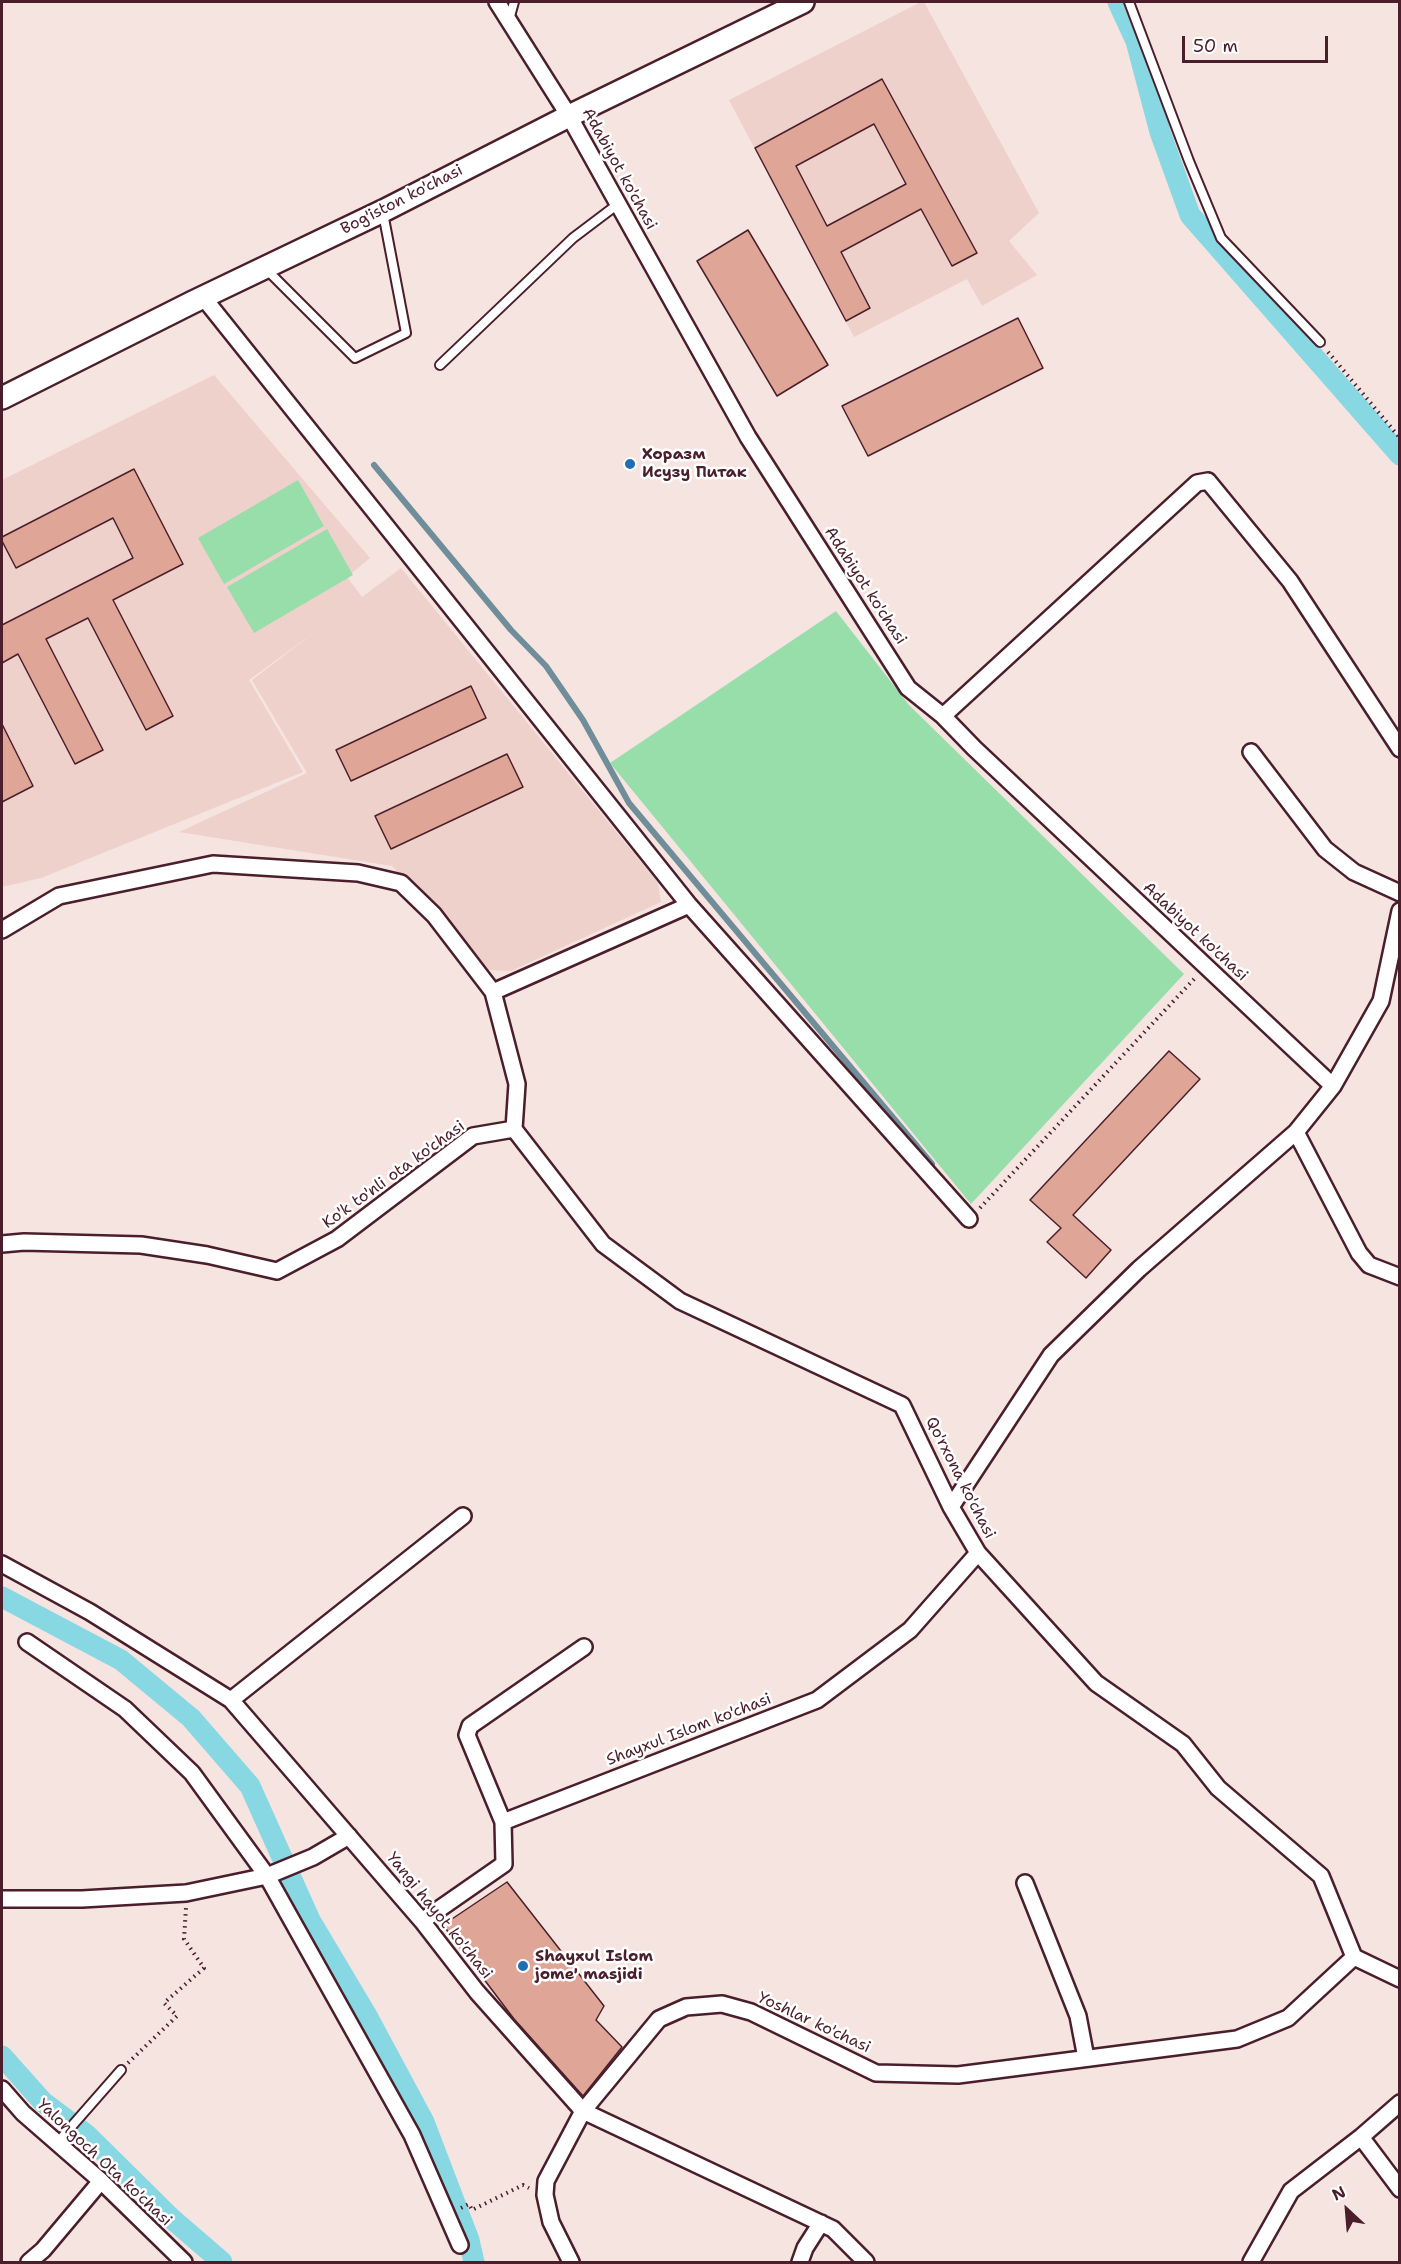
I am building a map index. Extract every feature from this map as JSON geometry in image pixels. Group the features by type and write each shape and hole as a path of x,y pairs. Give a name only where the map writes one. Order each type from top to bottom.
{"main road":[{"name":"Bog'iston ko'chasi","path":"2,398 203,297 383,212 569,116 802,2"}],"street":[{"name":"Adabiyot ko'chasi","path":"497,2 569,116 754,447 908,688 943,716 974,748 1333,1086"},
{"path":"203,297 689,905 969,1219"},
{"path":"943,716 1197,483 1208,481 1290,581 1400,749"},
{"path":"1251,752 1325,849 1354,872 1400,893"},
{"path":"2,930 59,896 213,864 358,873 402,883 434,915 493,992 517,1084 514,1129"},
{"path":"493,992 689,905"},
{"path":"951,1507 1051,1355 1139,1269 1296,1132 1333,1086 1381,1001 1400,911"},
{"name":"Ko'k to'nli ota ko'chasi","path":"2,1244 24,1242 141,1245 207,1255 277,1270 338,1239 472,1136 514,1129"},
{"name":"Qo'rxona ko'chasi","path":"514,1129 603,1244 680,1301 902,1405 951,1507 978,1553 1096,1683 1183,1744 1218,1788 1322,1876 1354,1957"},
{"path":"1296,1132 1359,1253 1369,1265 1400,1277"},
{"path":"231,1700 463,1516"},
{"name":"Shayxul Islom ko'chasi","path":"503,1822 817,1700 910,1630 978,1553"},
{"name":"Yangi hayot ko'chasi","path":"2,1564 90,1612 231,1700 422,1921 477,1992 583,2111 833,2229 866,2262"},
{"path":"27,1642 125,1709 192,1773 267,1876 412,2135 460,2246"},
{"path":"422,1921 504,1864 503,1822 467,1735 470,1726 584,1647"},
{"path":"2,1899 82,1899 186,1893 267,1876 313,1857 349,1836"},
{"path":"1025,1883 1078,2016 1086,2058"},
{"path":"1354,1957 1400,1979"},
{"name":"Yoshlar ko'chasi","path":"545,2195 546,2181 583,2111 659,2019 686,2007 722,2004 751,2012 876,2073 958,2074 1237,2039 1288,2018 1354,1957"},
{"name":"Yalongoch Ota ko'chasi","path":"2,2089 23,2113 101,2181 183,2262"},
{"path":"1251,2262 1291,2191 1360,2138 1400,2103"},
{"path":"1360,2138 1400,2189"},
{"path":"29,2262 43,2250 101,2181"},
{"path":"545,2195 551,2222 571,2262"},
{"path":"800,2262 805,2248 821,2223"}],"lane":[{"path":"509,20 514,2"},
{"path":"1129,2 1189,161 1221,238 1320,342"},
{"path":"440,365 573,238 618,204"},
{"path":"265,268 355,358 406,333 383,212"},
{"path":"57,2143 82,2112 122,2070"}],"path":[{"path":"1320,342 1400,438"},
{"path":"969,1219 1205,967"},
{"path":"122,2070 177,2016 164,2003 204,1968 184,1939 186,1893"},
{"path":"469,2204 472,2210 523,2184 545,2195"}],"shaded area":[{"path":"924,2 1039,213 1009,241 1037,275 982,306 967,279 854,337 729,100"},
{"path":"214,375 370,558 347,577 362,597 401,568 658,883 661,902 511,971 489,970 392,866 179,832 307,773 252,680 316,631 249,680 303,772 41,878 2,887 2,480"}],"green space":[{"path":"298,480 324,526 224,584 198,538"},
{"path":"327,529 353,575 254,633 227,587"},
{"path":"836,611 909,705 1184,974 971,1204 610,763"}],"building":[{"path":"882,79 977,253 952,266 921,209 841,252 870,308 846,321 755,148","holes":["874,124 906,184 827,226 796,166"]},
{"path":"748,230 828,365 777,396 697,261"},
{"path":"1018,318 1043,368 868,456 842,406"},
{"path":"134,469 183,564 113,600 173,716 146,730 88,618 46,639 103,750 75,764 18,654 2,663 2,625 133,558 113,518 16,568 2,537"},
{"path":"471,686 486,718 351,781 336,750"},
{"path":"2,724 33,786 2,802"},
{"path":"507,754 523,787 391,849 375,816"},
{"path":"1169,1051 1200,1079 1073,1215 1111,1250 1086,1278 1047,1242 1061,1228 1030,1200"},
{"name":"Shayxul Islom jome' masjidi","path":"507,1882 604,2006 596,2020 622,2047 583,2096 514,2019 443,1925"}],"waterway":[{"path":"1118,2 1136,41 1160,132 1190,215 1400,455"},
{"path":"374,465 511,630 546,666 583,720 629,803 932,1164"},
{"path":"2,1597 121,1660 191,1718 250,1786 310,1920 366,2014 424,2122 469,2240 474,2262"},
{"path":"2,2056 43,2102 87,2135 171,2218 222,2262"}],"place":[{"name":"Хоразм Исузу Питак","path":"630,464"},
{"name":"Shayxul Islom jome' masjidi","path":"523,1966"}]}
